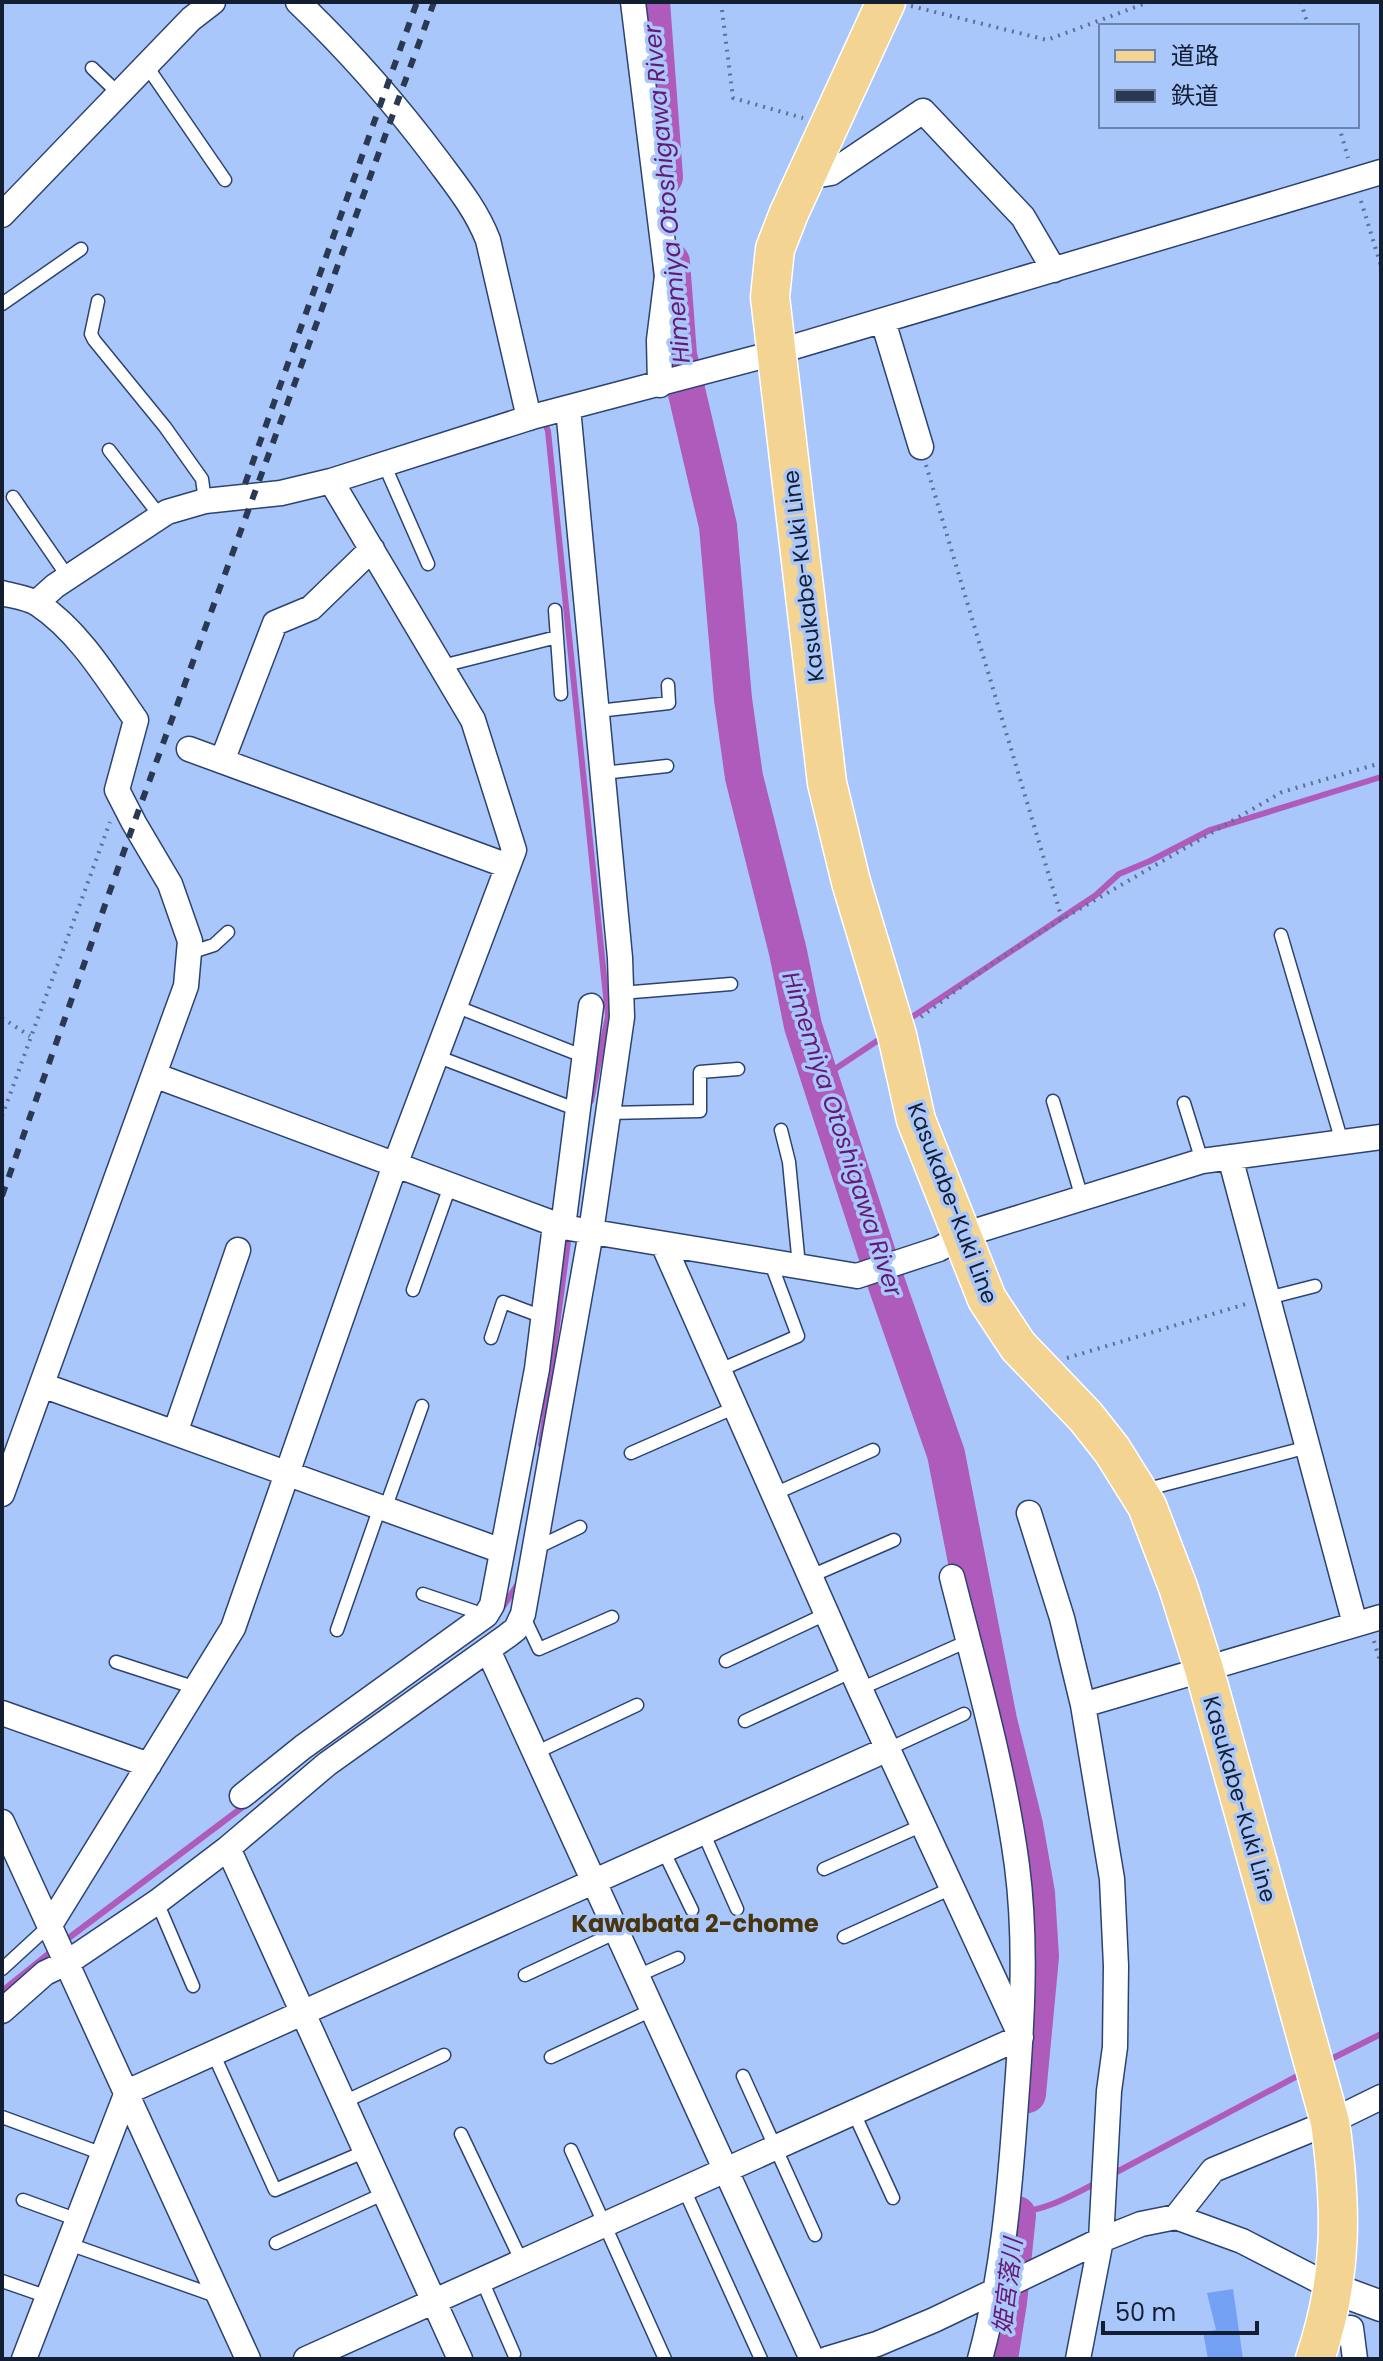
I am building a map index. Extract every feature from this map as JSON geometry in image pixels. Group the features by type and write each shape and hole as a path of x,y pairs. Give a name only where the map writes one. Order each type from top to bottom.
{"main road":[{"name":"Kasukabe-Kuki Line","path":"886,2 803,178 775,249 770,297 770,353 827,783 851,882 897,1035 916,1120 951,1242 1018,1346 1086,1417 1112,1450 1147,1506 1178,1587 1204,1669 1330,2122 1337,2171 1339,2225 1335,2289 1315,2359"}],"street":[{"path":"2,215 191,19 213,2"},
{"path":"298,2 366,71 479,217 488,240 530,417"},
{"path":"633,2 667,276 659,340 664,384"},
{"path":"803,178 831,173 923,111 1023,217 1054,270"},
{"path":"36,603 68,577 167,512 205,501 281,493 331,481 530,417 664,384 883,321 1381,172"},
{"path":"883,321 921,447"},
{"path":"242,1796 303,1747 486,1615 492,1605 537,1369 543,1317 574,1229 608,1113 622,1017 621,993 598,711 564,408"},
{"path":"52,1929 233,1628 395,1165 514,850 473,720 331,481"},
{"path":"222,761 275,623 311,608 372,549"},
{"path":"2,1494 186,986 190,941 170,884 117,790 136,720 70,632 36,603 3,595"},
{"path":"189,749 508,866"},
{"path":"2,2011 45,1973 68,1962 157,1902 228,1848 327,1764 516,1629 523,1614 535,1548 574,1229 578,1110 591,1006"},
{"path":"154,1075 574,1229 857,1276 1082,1198 1202,1161 1381,1137"},
{"path":"1230,1157 1355,1624"},
{"path":"663,1244 888,1749 1021,2037"},
{"path":"175,1433 238,1250"},
{"path":"42,1385 502,1551"},
{"path":"1029,1513 1062,1618 1083,1705 1112,1879 1116,1966 1115,2047 1109,2091 1101,2240 1078,2359"},
{"path":"952,1577 987,1707 1017,1864 1021,1910 1021,2037 1011,2175 996,2292 980,2359"},
{"path":"1083,1705 1381,1617"},
{"path":"488,1650 812,2359"},
{"path":"2,1713 149,1765"},
{"path":"24,2359 127,2092 888,1749"},
{"path":"2,1822 248,2359"},
{"path":"228,1848 460,2359"},
{"path":"306,2359 1021,2037"},
{"path":"1176,2217 1213,2170 1330,2122 1381,2097"},
{"path":"827,2359 880,2352 1101,2240 1141,2224 1176,2217 1242,2241 1335,2289 1381,2306"},
{"path":"1351,2328 1355,2359"}],"lane":[{"path":"146,65 225,180"},
{"path":"92,68 118,93"},
{"path":"2,304 81,249"},
{"path":"98,301 91,334 94,340 165,427 202,479 205,501"},
{"path":"109,450 160,516"},
{"path":"384,464 428,564"},
{"path":"13,497 68,577"},
{"path":"555,610 561,694"},
{"path":"442,666 557,637"},
{"path":"598,711 669,703 668,685"},
{"path":"603,773 667,766"},
{"path":"189,953 214,945 228,932"},
{"path":"1281,935 1342,1142"},
{"path":"621,993 731,984"},
{"path":"455,1006 585,1057"},
{"path":"436,1056 578,1110"},
{"path":"608,1113 700,1111 700,1072 738,1069"},
{"path":"1053,1101 1082,1198"},
{"path":"1184,1103 1202,1161"},
{"path":"781,1130 789,1162 799,1266"},
{"path":"413,1290 450,1186"},
{"path":"720,1370 798,1336 770,1261"},
{"path":"1268,1298 1315,1286"},
{"path":"491,1338 503,1302 543,1317"},
{"path":"337,1630 422,1406"},
{"path":"631,1453 736,1407"},
{"path":"1138,1492 1308,1447"},
{"path":"774,1494 873,1450"},
{"path":"535,1548 580,1527"},
{"path":"811,1576 894,1540"},
{"path":"423,1594 486,1615"},
{"path":"726,1661 828,1613"},
{"path":"523,1614 539,1649 612,1617"},
{"path":"745,1721 968,1641"},
{"path":"116,1662 196,1688"},
{"path":"535,1753 637,1705"},
{"path":"888,1749 964,1714"},
{"path":"824,1869 923,1825"},
{"path":"703,1832 737,1909"},
{"path":"663,1850 692,1910"},
{"path":"844,1937 952,1888"},
{"path":"157,1902 193,1986"},
{"path":"2,1969 52,1929"},
{"path":"525,1975 617,1932"},
{"path":"637,1976 678,1958"},
{"path":"551,2057 652,2010"},
{"path":"213,2053 275,2190 366,2151"},
{"path":"344,2102 444,2055"},
{"path":"743,2076 815,2235"},
{"path":"853,2111 893,2198"},
{"path":"2,2117 103,2154"},
{"path":"461,2134 521,2260"},
{"path":"571,2150 665,2359"},
{"path":"683,2187 761,2359"},
{"path":"276,2243 385,2193"},
{"path":"23,2200 78,2220"},
{"path":"69,2244 221,2298"},
{"path":"481,2278 514,2354"},
{"path":"2,2281 48,2297"}],"path":[{"path":"721,2 733,98 828,125"},
{"path":"897,2 1047,40 1149,2"},
{"path":"1301,2 1307,24"},
{"path":"921,447 1062,919"},
{"path":"897,1035 997,960 1282,792 1381,763"},
{"path":"2,1116 120,796"},
{"path":"2,1018 31,1037"},
{"path":"1038,1367 1268,1298"}],"building":[{"path":"1233,2289 1243,2359 1208,2359 1203,2332 1216,2330 1207,2293"}],"waterway":[{"name":"Himemiya Otoshigawa River","path":"651,2 664,177"},
{"name":"Himemiya Otoshigawa River","path":"671,262 678,355 718,526 733,699 744,777 788,952 803,1026 887,1285 946,1454 998,1720 1024,1825 1036,1893 1040,1957 1027,2094"},
{"path":"544,421 548,431 608,1016 591,1101"},
{"path":"906,1021 1096,895 1119,874 1210,830 1381,777"},
{"path":"820,1079 883,1037"},
{"path":"541,1445 569,1234"},
{"path":"501,1610 519,1582"},
{"path":"62,1943 248,1803"},
{"path":"2,1991 53,1950"},
{"path":"1327,2061 1381,2034"},
{"path":"1111,2175 1303,2073"},
{"path":"1017,2212 1048,2205 1098,2182"},
{"name":"姫宮落川","path":"999,2359 1017,2215"}],"railway":[{"path":"245,484 417,2"},
{"path":"2,1196 134,823 434,2"}],"district":[{"name":"Kawabata 2-chome","path":"695,1924"}]}
